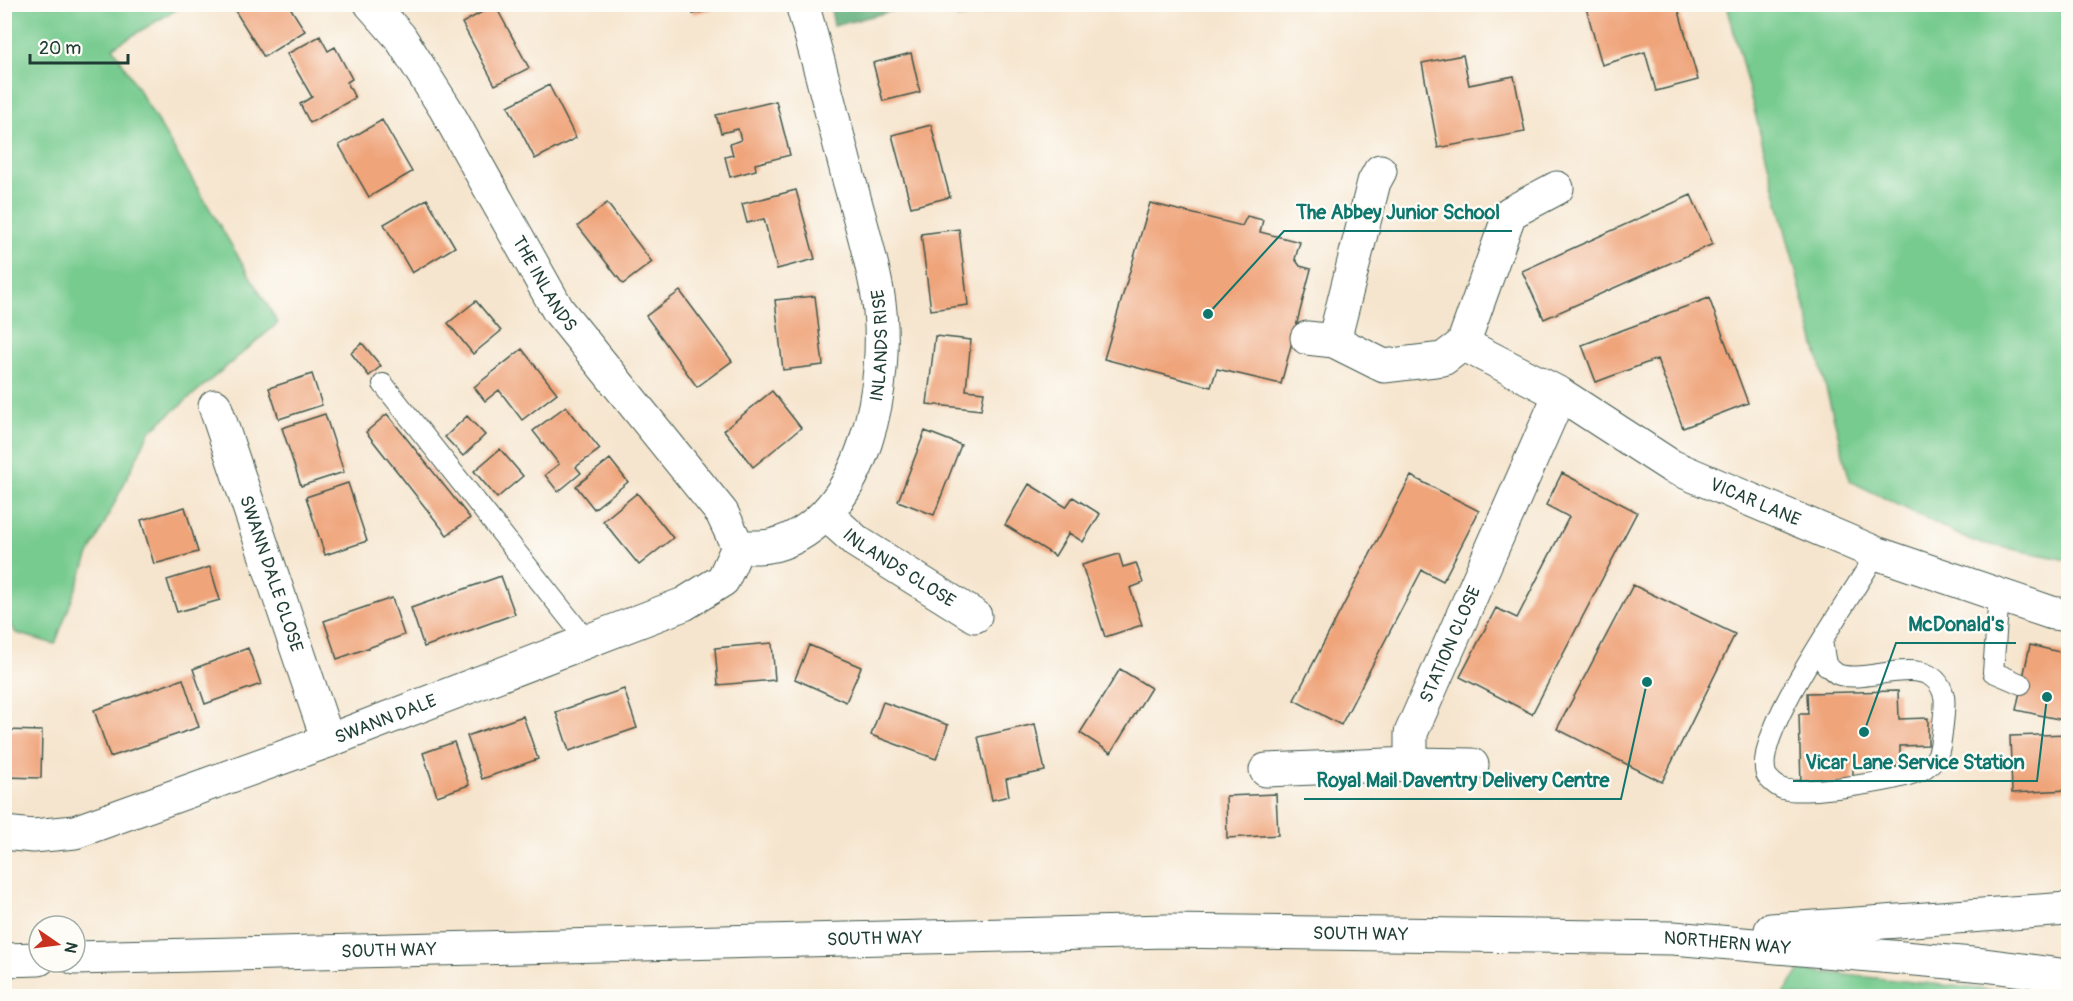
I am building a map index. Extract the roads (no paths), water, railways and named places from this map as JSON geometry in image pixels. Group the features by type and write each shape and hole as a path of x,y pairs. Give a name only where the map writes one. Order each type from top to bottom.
{"street":[{"name":"THE INLANDS","path":"371,4 400,37 445,108 558,310 722,513 738,548"},
{"name":"INLANDS RISE","path":"738,548 774,546 804,532 827,515 857,466 874,411 881,360 878,297 801,4"},
{"path":"1380,171 1374,182 1321,340 1384,366 1443,359 1463,344 1510,213 1557,188"},
{"name":"VICAR LANE","path":"1463,344 1560,394 1671,466 1876,553 1999,595 2068,615"},
{"name":"STATION CLOSE","path":"1411,764 1411,733 1560,394"},
{"name":"SWANN DALE CLOSE","path":"215,406 328,741"},
{"name":"INLANDS CLOSE","path":"827,515 857,542 975,616"},
{"name":"SWANN DALE","path":"4,833 33,836 75,832 328,741 587,642 684,604 723,580 738,548"},
{"path":"1266,770 1411,764 1472,765"},
{"name":"NORTHERN WAY","path":"1673,938 2068,909"},
{"name":"SOUTH WAY","path":"87,958 1167,931 1673,938"},
{"name":"NORTHERN WAY","path":"1673,938 1983,965 2068,976"},
{"path":"4,960 27,959"}],"lane":[{"path":"383,384 587,642"},
{"path":"1822,641 1827,665 1837,674 1862,677 1911,669 1933,679 1944,696 1937,756 1923,769 1853,788 1797,792 1780,788 1767,776 1764,754 1772,729 1838,611 1863,578 1876,553"},
{"path":"1999,595 1993,672 2021,684"}],"place":[{"name":"The Abbey Junior School","path":"1208,314"},
{"name":"Royal Mail Daventry Delivery Centre","path":"1647,682"},
{"name":"Vicar Lane Service Station","path":"2047,697"},
{"name":"McDonald's","path":"1864,732"}]}
